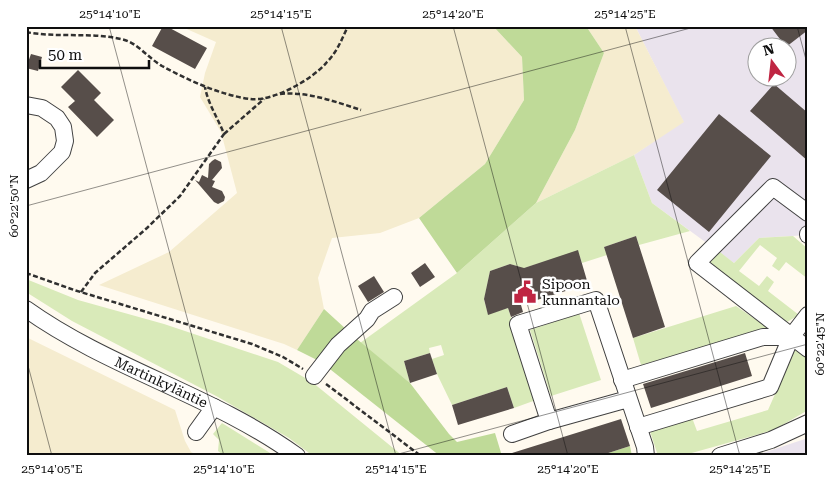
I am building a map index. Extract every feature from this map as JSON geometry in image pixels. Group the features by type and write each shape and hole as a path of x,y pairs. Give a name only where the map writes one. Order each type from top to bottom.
{"street":[{"path":"26,105 42,108 57,118 63,127 65,141 62,152 41,173 26,180"},
{"path":"808,213 773,187 697,263 808,349"},
{"path":"314,376 338,345 372,311 394,297"},
{"path":"549,422 518,324 596,300 646,456"},
{"name":"Martinkyläntie","path":"26,309 63,333 214,407 297,456"},
{"path":"638,428 770,387 791,337 808,315"},
{"path":"622,380 763,337 791,337"},
{"path":"512,434 628,399"},
{"path":"196,432 214,407"},
{"path":"720,456 771,440 808,423"}],"path":[{"path":"276,95 316,74 327,63 338,47 348,26"},
{"path":"26,32 123,39 159,64 205,87 252,99 288,93 318,98 361,110"},
{"path":"205,87 207,99 224,134"},
{"path":"81,292 95,273 147,228 180,196 224,134 266,98"},
{"path":"26,273 81,292 166,317"}],"shaded area":[{"path":"180,26 493,26 522,57 524,100 485,164 419,218 380,233 332,238 318,278 324,309 297,350 284,344 99,285 169,252 237,193 221,132 200,97 205,73 216,42"},
{"path":"586,26 635,26 684,122 634,155 536,203 575,130 604,53"},
{"path":"635,26 808,26 808,235 759,238 734,263 652,203 634,155 683,121"},
{"path":"26,337 175,410 185,441 191,452 199,456 26,456"},
{"path":"808,438 808,456 754,456"}],"green space":[{"path":"493,26 586,26 604,53 575,130 536,203 457,273 419,218 485,164 524,100 522,57"},
{"path":"634,155 652,203 690,231 639,245 636,236 604,247 607,255 582,263 578,251 521,269 510,264 490,271 484,300 488,314 508,308 536,400 514,408 507,387 452,405 432,359 444,355 441,345 429,348 430,353 404,361 410,383 360,343 457,273 536,203"},
{"path":"793,236 808,249 808,279 786,262 779,271 772,266 777,258 760,245 739,271 759,286 767,276 774,282 768,291 799,315 787,322 706,260 716,249 734,263 759,238"},
{"path":"26,279 78,300 164,324 278,362 312,382 403,456 313,456 289,438 218,397 72,321 26,292"},
{"path":"736,306 768,328 641,365 633,338"},
{"path":"324,309 347,330 321,362 297,350"},
{"path":"579,313 601,380 551,396 530,330"},
{"path":"352,335 410,383 457,442 495,433 502,456 440,456 326,366"},
{"path":"795,349 808,359 808,410 774,430 681,456 658,456 649,428 691,415 697,431 768,410"},
{"path":"222,423 275,456 224,456 218,451 219,440 213,434"},
{"path":"630,446 632,456 599,456"}],"building":[{"path":"163,26 207,48 195,69 152,46"},
{"path":"770,26 808,26 808,30 796,39 779,38"},
{"path":"31,54 42,57 38,71 26,68"},
{"path":"78,70 101,93 94,100 114,120 97,137 68,107 75,101 61,87"},
{"path":"770,88 779,88 808,113 808,161 750,111"},
{"path":"719,114 771,156 709,232 657,190"},
{"path":"215,159 221,162 222,168 212,180 215,181 212,187 222,191 225,197 224,201 218,204 214,202 195,180 199,182 202,175 208,178 209,164"},
{"path":"636,236 665,327 633,338 604,247"},
{"path":"578,250 588,284 521,305 523,312 511,317 508,308 488,315 484,299 490,271 510,264 524,268"},
{"path":"425,263 435,277 420,287 411,273"},
{"path":"374,276 384,292 368,302 358,286"},
{"path":"430,353 437,374 410,383 404,361"},
{"path":"745,353 752,376 651,408 643,384"},
{"path":"507,387 514,408 458,425 452,405"},
{"path":"621,419 630,446 599,456 512,456 512,453"}],"place":[{"name":"Sipoon kunnantalo","path":"525,292"}]}
